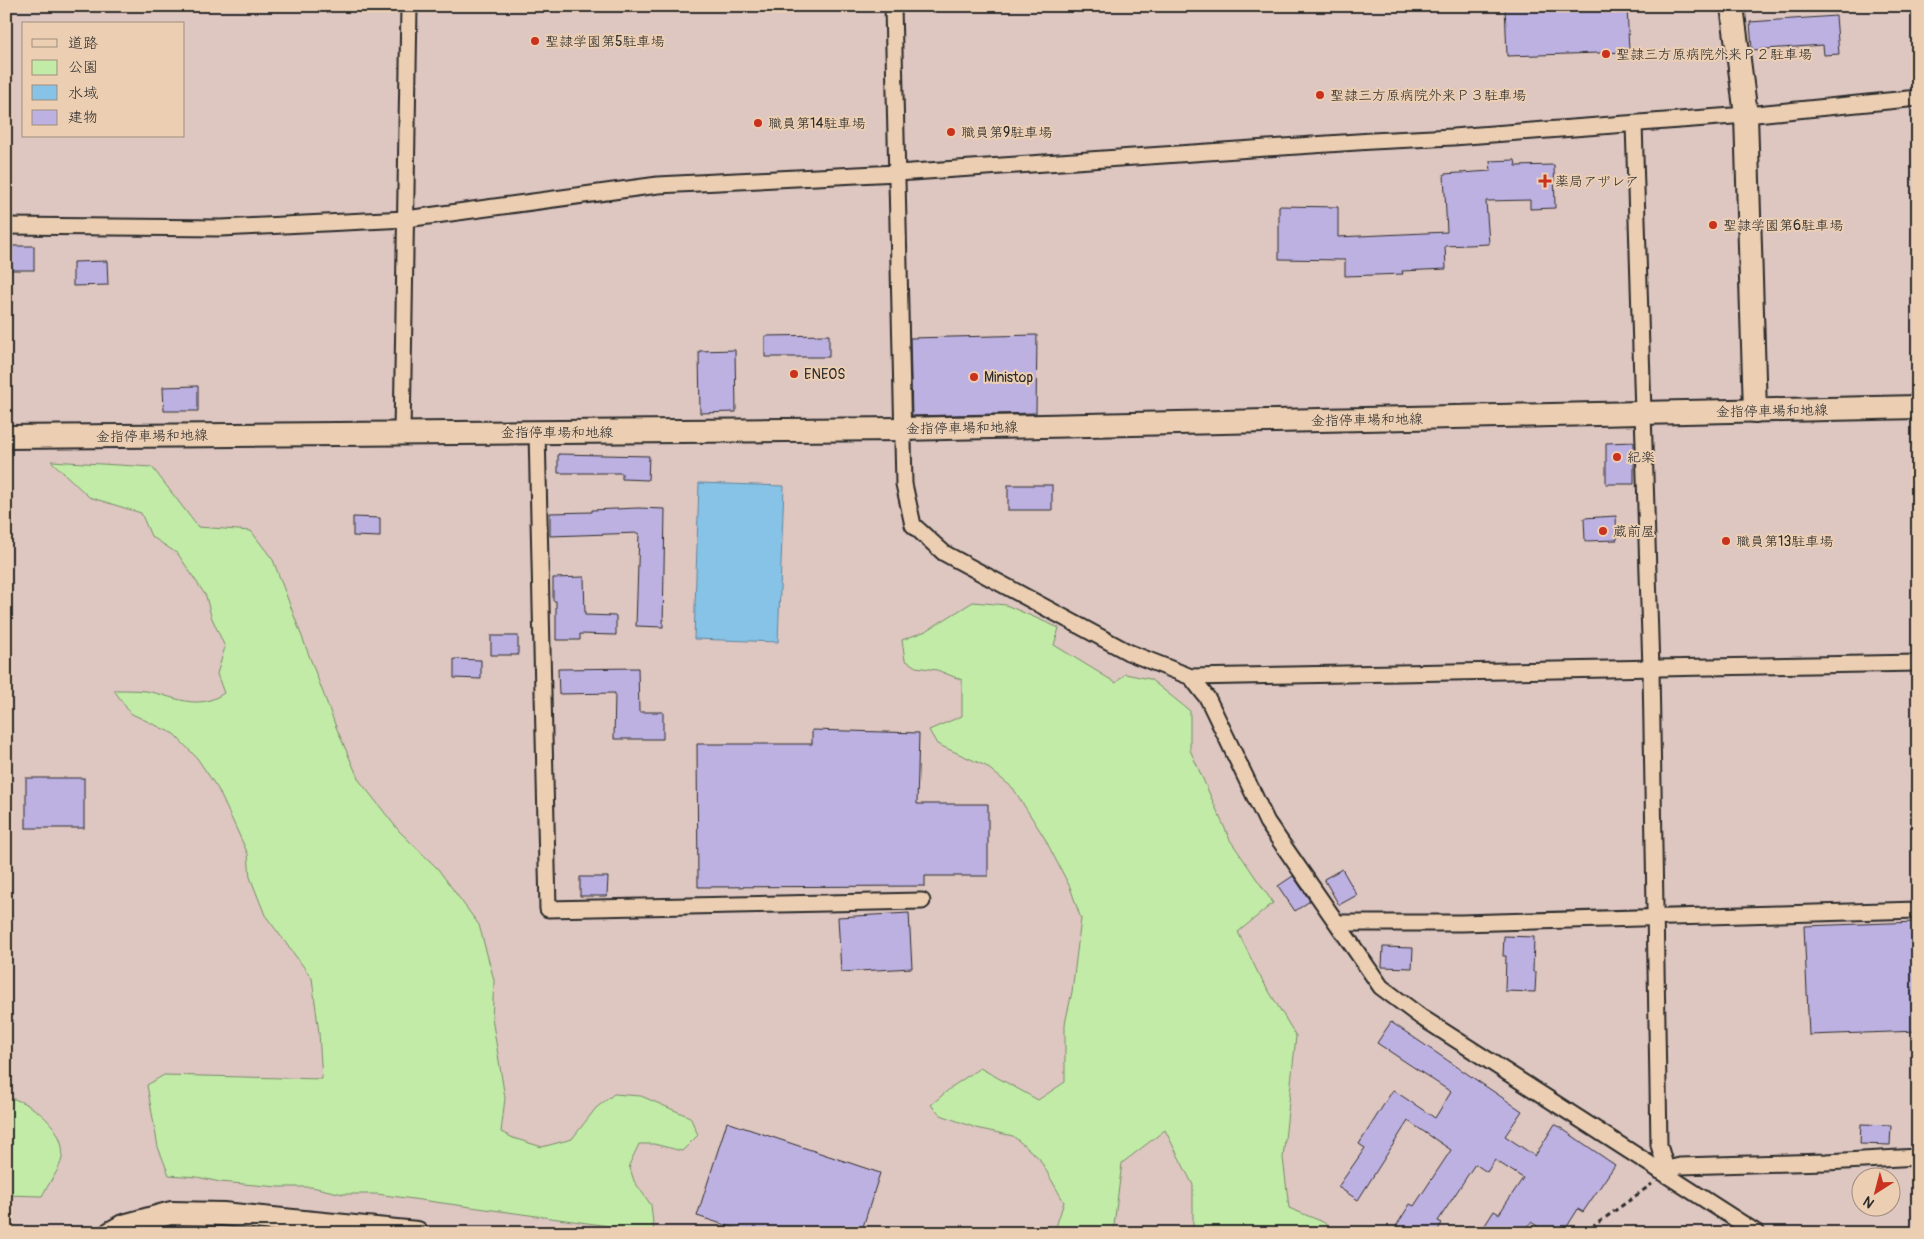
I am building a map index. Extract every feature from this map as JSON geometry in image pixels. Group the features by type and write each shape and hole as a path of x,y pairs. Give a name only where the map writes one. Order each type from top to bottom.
{"main road":[{"path":"1732,6 1746,115 1755,411"},
{"name":"金指停車場和地線","path":"6,437 902,429 1643,415 1918,407"},
{"path":"111,1233 124,1226 171,1213 223,1214 417,1233"}],"street":[{"path":"402,434 409,6"},
{"path":"893,6 904,484 913,526 944,553 1128,652 1191,677 1918,663"},
{"path":"6,226 221,228 406,219 658,185 897,173 1453,137 1746,115 1918,98"},
{"path":"1634,124 1651,669 1659,1145 1664,1162 1660,1171"},
{"path":"537,432 548,908 922,901"},
{"path":"1191,677 1208,699 1267,822 1381,987 1429,1022 1757,1233"},
{"path":"1338,924 1461,923 1918,910"},
{"path":"1660,1171 1680,1166 1826,1162 1918,1157"}],"path":[{"path":"1584,1233 1652,1184 1660,1171"}],"green space":[{"path":"51,461 152,467 198,527 251,531 273,560 336,727 359,780 399,831 438,869 479,925 494,980 492,1018 505,1098 501,1132 513,1138 542,1147 572,1139 596,1108 614,1094 641,1096 690,1117 698,1135 682,1151 654,1144 639,1144 629,1165 634,1181 651,1205 654,1233 634,1233 609,1226 377,1194 343,1194 312,1187 279,1187 169,1175 158,1147 147,1085 164,1075 322,1079 319,1033 312,978 265,915 250,877 248,854 218,789 197,758 174,734 130,713 114,690 146,691 195,702 214,699 224,693 217,674 225,647 211,616 206,596 178,554 151,536 141,513 89,497"},
{"path":"973,602 1006,605 1059,628 1054,645 1116,683 1125,674 1150,679 1190,711 1190,750 1230,840 1273,903 1238,932 1258,973 1296,1036 1283,1158 1289,1208 1323,1222 1337,1233 1193,1233 1193,1185 1165,1130 1122,1163 1113,1233 1054,1233 1064,1202 1039,1158 1013,1136 976,1128 941,1115 931,1105 953,1086 980,1068 1038,1100 1065,1082 1065,1024 1072,992 1081,919 1070,887 1044,837 1013,788 986,766 937,744 929,730 962,716 962,680 937,670 916,667 905,660 902,640 926,631"},
{"path":"6,1097 26,1104 36,1110 53,1127 59,1137 62,1147 61,1162 42,1196 6,1195"}],"water":[{"path":"699,483 784,486 778,642 694,639"}],"building":[{"path":"1505,6 1627,6 1629,52 1507,56"},
{"path":"1836,16 1839,54 1824,55 1823,45 1752,50 1750,22"},
{"path":"1515,160 1516,166 1554,165 1555,208 1530,209 1530,200 1486,201 1489,244 1445,246 1446,269 1402,271 1403,274 1345,276 1345,260 1279,259 1279,206 1338,207 1338,237 1447,232 1444,174 1491,171 1490,161"},
{"path":"6,246 34,246 34,270 6,270"},
{"path":"107,261 108,285 73,286 73,262"},
{"path":"829,335 829,357 765,357 765,336"},
{"name":"Ministop","path":"1037,335 1036,413 912,416 910,338"},
{"path":"735,350 736,412 700,413 699,351"},
{"path":"198,386 198,411 164,411 163,387"},
{"path":"1634,442 1634,484 1606,484 1606,443"},
{"path":"558,454 649,456 648,480 622,479 622,473 558,473"},
{"path":"1008,485 1052,485 1052,510 1008,510"},
{"path":"638,508 665,509 663,627 636,626 639,533 550,536 550,513"},
{"path":"1616,516 1617,540 1585,541 1584,518"},
{"path":"353,517 380,518 380,537 353,536"},
{"path":"584,577 585,615 616,616 616,635 580,634 580,640 556,640 556,601 553,601 553,578"},
{"path":"491,636 518,636 518,655 491,655"},
{"path":"454,659 481,660 481,679 454,678"},
{"path":"638,668 639,712 663,712 663,739 614,739 615,693 559,694 558,669"},
{"path":"812,730 919,733 917,804 988,804 988,876 925,876 925,886 698,887 697,744 812,744"},
{"path":"26,778 84,778 84,828 26,828"},
{"path":"1342,869 1357,895 1339,905 1324,879"},
{"path":"1293,876 1310,901 1295,911 1278,886"},
{"path":"580,877 608,877 607,896 580,896"},
{"path":"909,913 912,968 841,972 838,917"},
{"path":"1918,922 1918,1031 1809,1035 1804,926"},
{"path":"1504,936 1534,937 1533,972 1536,972 1535,992 1505,991 1506,956 1503,956"},
{"path":"1383,947 1413,948 1412,968 1382,967"},
{"path":"1391,1022 1522,1111 1505,1136 1535,1156 1555,1124 1615,1165 1583,1212 1578,1209 1563,1233 1548,1233 1531,1222 1524,1233 1480,1233 1494,1211 1499,1214 1523,1178 1495,1160 1487,1172 1475,1164 1438,1221 1442,1223 1436,1233 1404,1233 1395,1228 1410,1204 1414,1206 1451,1150 1408,1121 1358,1200 1338,1187 1365,1148 1359,1144 1393,1090 1435,1118 1451,1092 1377,1043"},
{"path":"727,1122 880,1173 861,1233 750,1233 697,1216"},
{"path":"1861,1124 1891,1125 1890,1145 1860,1144"}],"place":[{"name":"聖隷学園第5駐車場","path":"535,41"},
{"name":"聖隷三方原病院外来Ｐ２駐車場","path":"1606,54"},
{"name":"聖隷三方原病院外来Ｐ３駐車場","path":"1320,95"},
{"name":"職員第14駐車場","path":"758,123"},
{"name":"職員第9駐車場","path":"951,132"},
{"name":"薬局アザレア","path":"1545,181"},
{"name":"聖隷学園第6駐車場","path":"1713,225"},
{"name":"ENEOS","path":"794,374"},
{"name":"Ministop","path":"974,377"},
{"name":"紀楽","path":"1617,457"},
{"name":"蔵前屋","path":"1603,531"},
{"name":"職員第13駐車場","path":"1726,541"}]}
